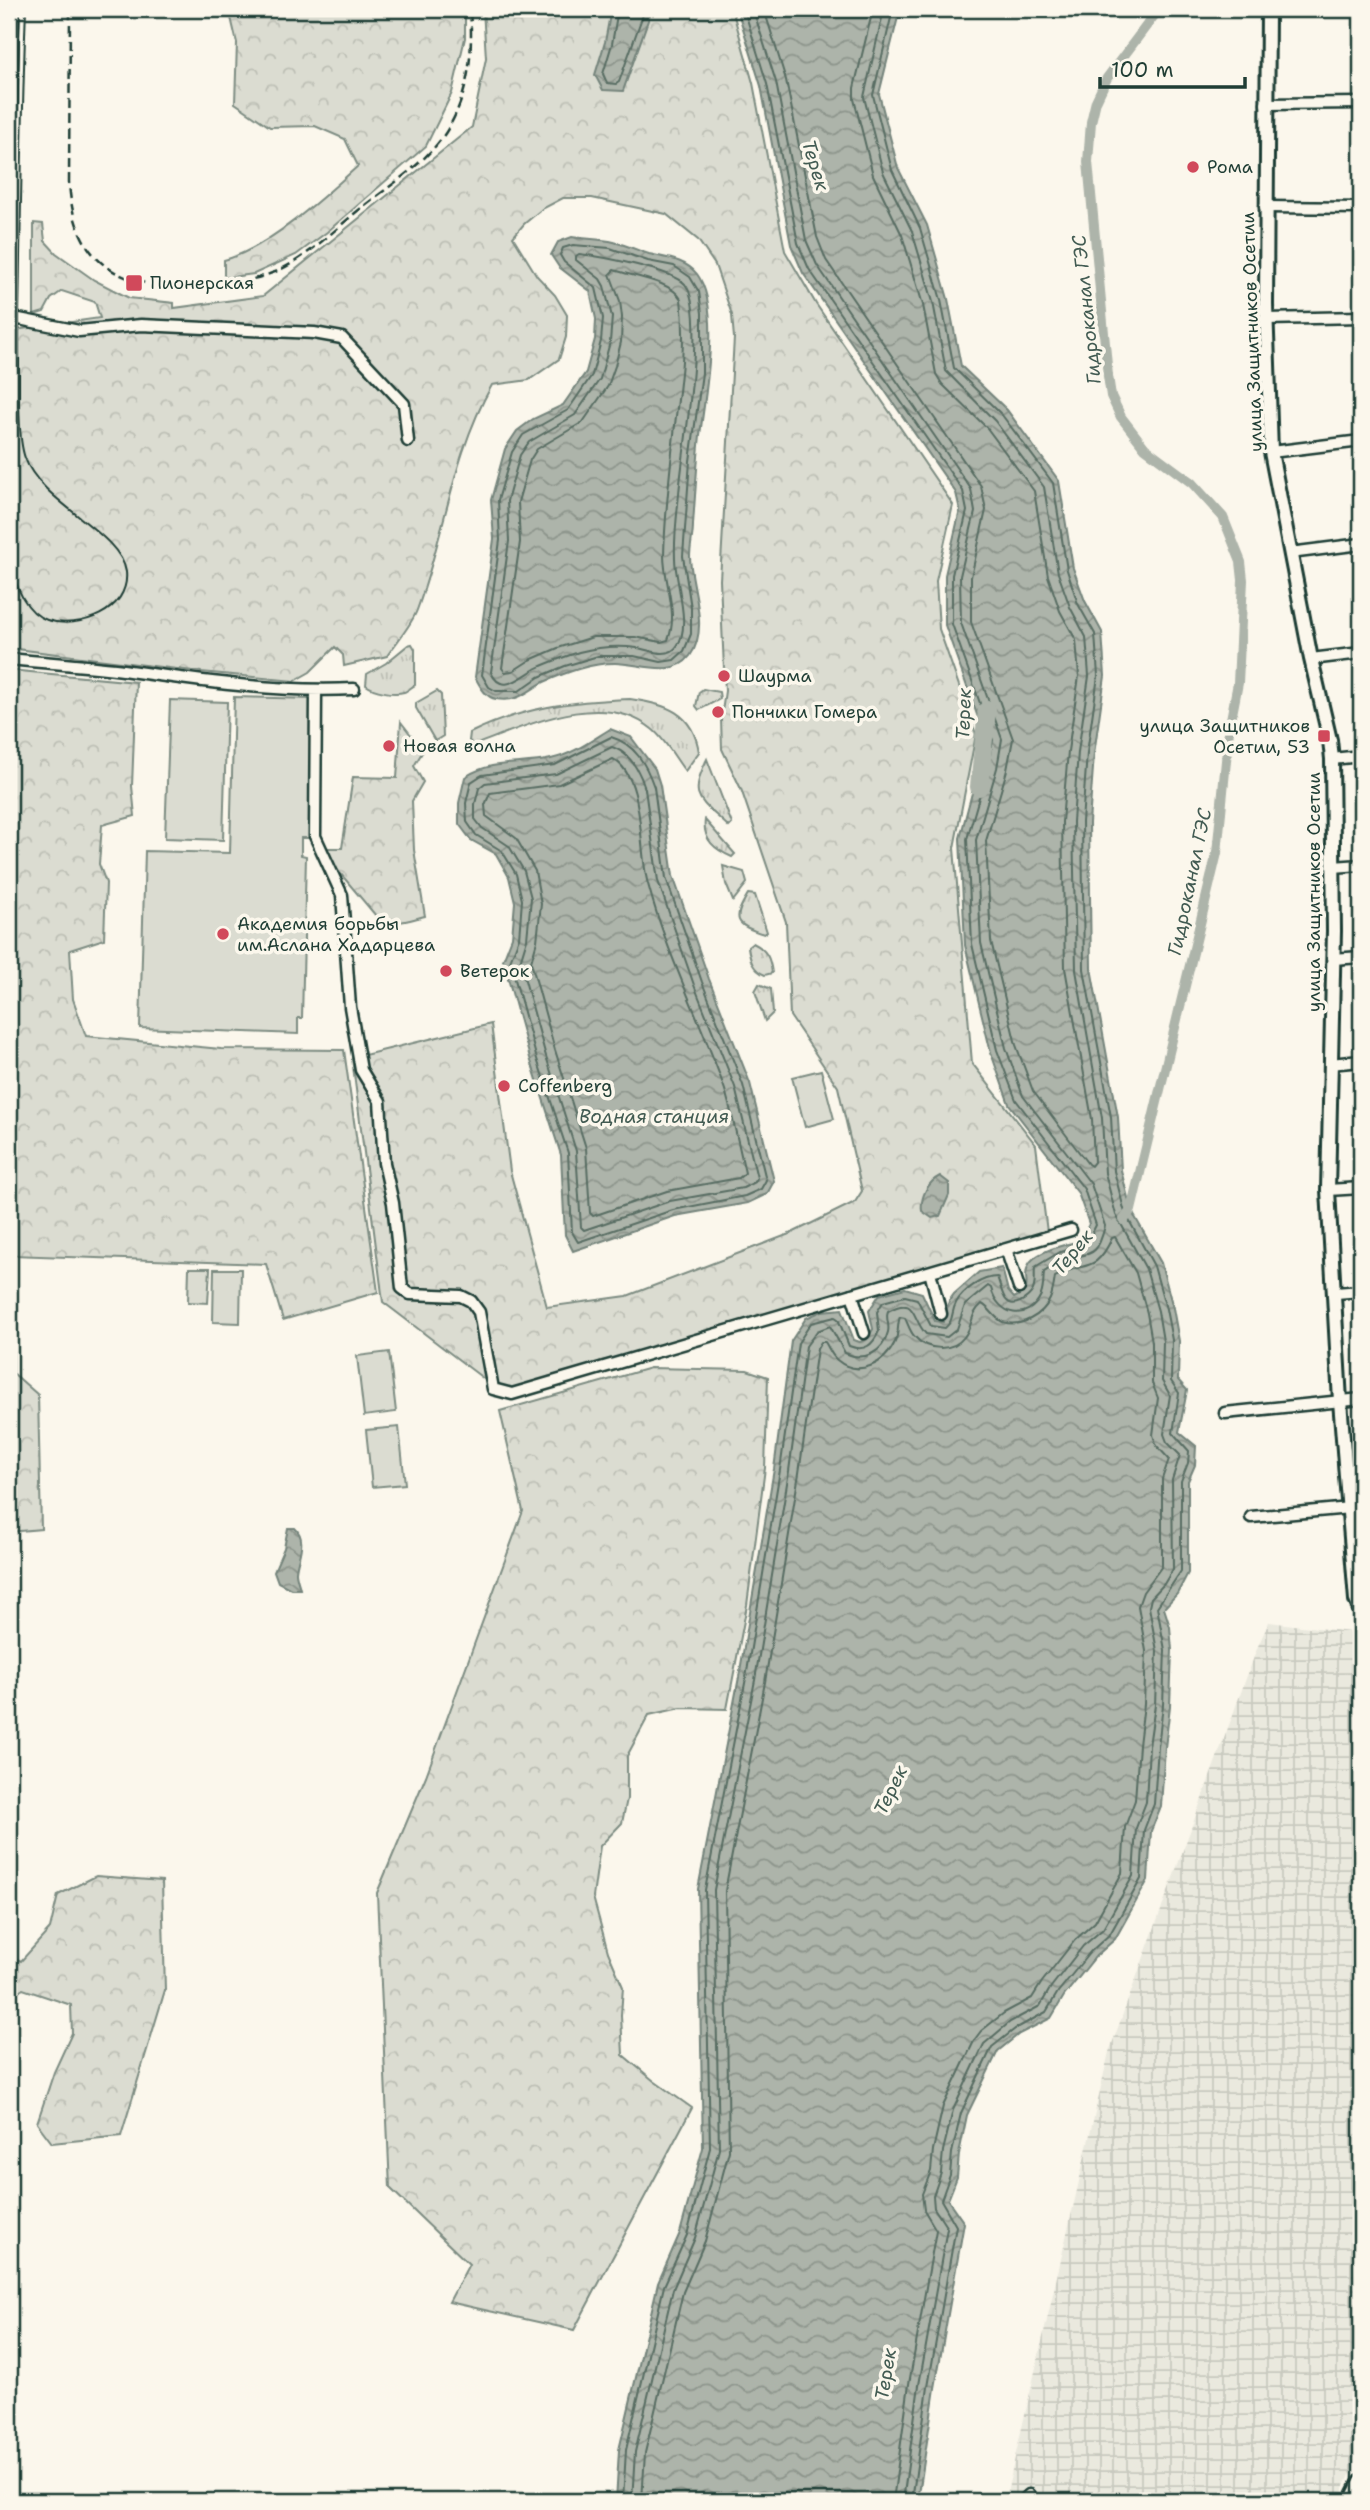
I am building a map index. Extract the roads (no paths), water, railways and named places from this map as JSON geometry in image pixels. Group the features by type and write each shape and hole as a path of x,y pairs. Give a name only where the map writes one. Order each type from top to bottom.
{"main road":[{"path":"9,113 11,9"}],"street":[{"name":"улица Защитников Осетии","path":"1268,9 1265,207 1271,452 1332,760 1334,867 1328,1190 1336,1293 1340,1401 1355,1507 1360,1604"},
{"path":"1266,104 1361,103"},
{"path":"1265,207 1361,208"},
{"path":"9,317 79,331 141,325 314,332 342,338 404,404 408,441"},
{"path":"1266,319 1361,317"},
{"path":"1271,452 1361,440"},
{"path":"1290,553 1361,544"},
{"path":"1311,659 1361,653"},
{"path":"9,659 316,691 354,689"},
{"path":"316,691 315,836 342,895 350,1007 361,1070 380,1101 384,1163 393,1203 402,1288 410,1294 461,1296 471,1301 479,1312 493,1390 512,1394 1071,1230"},
{"path":"1332,760 1361,756"},
{"path":"1334,867 1361,865"},
{"path":"1333,959 1361,957"},
{"path":"1330,1063 1361,1061"},
{"path":"1328,1190 1361,1188"},
{"path":"1006,1249 1019,1288"},
{"path":"930,1272 941,1314"},
{"path":"1336,1293 1361,1291"},
{"path":"852,1294 864,1333"},
{"path":"1225,1413 1361,1399"},
{"path":"1251,1517 1355,1507"},
{"path":"1352,2501 1361,2481"}],"water":[{"path":"611,9 652,9 623,91 603,90 595,75"},
{"path":"737,9 900,9 879,94 898,168 927,225 948,299 961,366 1007,410 1059,481 1073,568 1085,601 1102,632 1105,676 1094,754 1089,823 1091,968 1118,1117 1121,1170 1131,1210 1161,1263 1179,1341 1178,1380 1187,1390 1179,1432 1196,1446 1195,1465 1188,1481 1188,1573 1177,1594 1164,1608 1170,1627 1172,1650 1170,1706 1161,1806 1151,1831 1148,1880 1115,1939 1096,1956 1064,1996 1051,2018 1019,2034 998,2051 967,2115 957,2177 948,2200 964,2223 918,2501 616,2501 619,2450 658,2283 680,2233 703,2148 698,1889 739,1677 774,1469 791,1341 806,1318 822,1311 842,1309 854,1340 860,1342 867,1339 873,1329 869,1311 879,1295 905,1288 922,1293 935,1321 943,1322 954,1294 979,1272 1002,1268 1008,1291 1014,1298 1026,1287 1026,1271 1031,1261 1051,1249 1081,1241 1089,1224 1078,1193 1009,1104 991,1053 965,945 960,838 986,740 945,625 945,575 960,510 956,493 803,273 791,245 761,86"},
{"path":"572,237 614,242 681,262 697,274 705,289 709,308 710,352 690,557 699,633 690,656 674,667 655,668 615,663 597,665 553,678 516,698 496,699 486,694 475,677 494,539 491,500 505,449 517,431 533,419 563,405 586,372 595,339 596,319 590,291 559,267 551,255 558,242"},
{"name":"Водная станция","path":"610,729 631,737 655,769 660,785 673,876 709,979 750,1083 774,1181 767,1194 748,1203 675,1216 573,1251 565,1235 561,1155 503,960 512,937 515,902 509,877 496,854 471,840 459,824 459,803 465,777 475,771 496,765 559,757 582,747"},
{"path":"940,1176 949,1183 949,1195 940,1216 932,1218 922,1211 922,1200 929,1186"},
{"path":"288,1528 295,1528 301,1538 296,1572 300,1589 291,1589 278,1582 274,1571 284,1548"}],"waterway":[{"name":"Гидроканал ГЭС","path":"1124,1220 1131,1210 1217,853 1229,730 1238,683 1243,580 1241,562 1223,517 1192,483 1145,448 1121,417 1111,396 1108,376 1088,162 1091,122 1096,101 1107,78 1159,9"},
{"name":"Терек","path":"979,787 987,710"}],"tram line":[{"path":"20,9 11,306 8,486 10,546 16,582 27,605 47,620 73,622 100,614 111,607 125,586 126,572 121,558 110,544 46,489 33,474 22,445 19,405 19,311 26,9"}],"railway":[{"path":"70,9 69,182 80,233 91,252 106,266 145,283 170,286 227,284 275,272 309,252 420,162 441,139 462,99 470,55 470,9"}],"place":[{"name":"Рома","path":"1193,167"},
{"name":"Пионерская","path":"134,283"},
{"name":"Шаурма","path":"724,676"},
{"name":"Пончики Гомера","path":"718,712"},
{"name":"улица Защитников Осетии, 53","path":"1324,736"},
{"name":"Новая волна","path":"389,746"},
{"name":"Академия борьбы им.Аслана Хадарцева","path":"223,934"},
{"name":"Ветерок","path":"446,971"},
{"name":"Coffenberg","path":"504,1086"}]}
